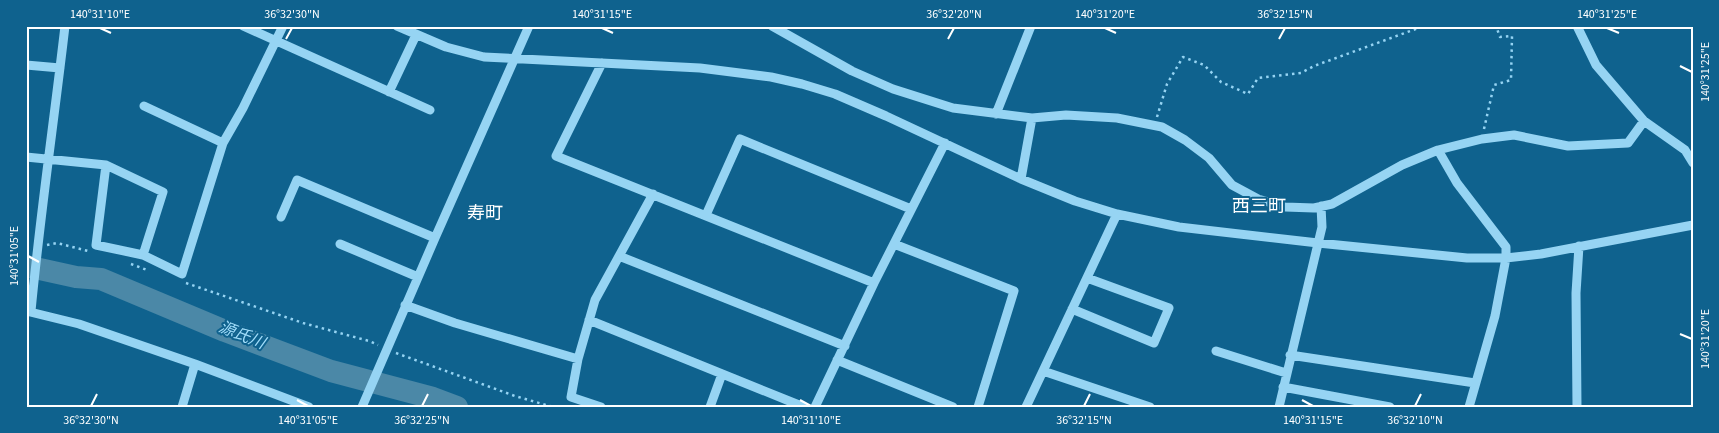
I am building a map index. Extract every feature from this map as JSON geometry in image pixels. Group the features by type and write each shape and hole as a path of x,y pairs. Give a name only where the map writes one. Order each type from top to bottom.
{"street":[{"path":"65,26 29,311 79,324 195,364 309,407"},
{"path":"243,26 430,110"},
{"path":"106,165 96,245 143,255 182,274 223,143 243,108 283,26"},
{"path":"397,26 464,53 484,57 700,68 772,77 802,84 835,94 1021,179 1074,200 1116,214 1179,227 1467,258 1506,258 1541,254 1693,225"},
{"path":"363,402 434,238 516,60 529,26"},
{"path":"772,26 852,71 893,89 953,108 1032,118 1066,115 1117,118 1162,127 1210,158 1232,185 1258,199 1285,207 1314,208 1332,204 1402,165 1438,150 1482,139 1514,136 1545,140 1568,146 1628,143 1644,121"},
{"path":"996,114 1031,26"},
{"path":"1577,26 1596,65 1644,121 1685,150 1693,163"},
{"path":"389,92 416,35"},
{"path":"602,63 556,156 874,283"},
{"path":"26,65 60,68"},
{"path":"144,106 223,143"},
{"path":"1021,179 1032,118"},
{"path":"706,215 740,139 911,209"},
{"path":"815,407 874,283 945,143"},
{"path":"1438,150 1457,183 1506,247 1506,258 1495,316 1469,407"},
{"path":"26,157 106,165 162,192 143,255"},
{"path":"281,217 297,180 434,238"},
{"path":"601,407 572,397 578,359 595,300 653,194"},
{"path":"1279,407 1322,227 1321,206"},
{"path":"1026,407 1116,214"},
{"path":"340,244 418,277"},
{"path":"894,244 1014,291 978,407"},
{"path":"1577,407 1576,293 1579,246"},
{"path":"619,256 845,346"},
{"path":"1072,309 1154,343 1169,308 1087,278"},
{"path":"406,305 455,324 578,359"},
{"path":"589,320 804,407"},
{"path":"1216,351 1286,373"},
{"path":"1290,355 1475,383"},
{"path":"837,360 953,407"},
{"path":"182,407 195,364"},
{"path":"1043,371 1150,407"},
{"path":"710,407 722,374"},
{"path":"1283,387 1390,407"}],"path":[{"path":"1154,126 1167,84 1183,57 1204,65 1221,82 1248,94 1258,78 1300,73 1314,66 1424,26"},
{"path":"1482,139 1494,85 1512,80 1512,36 1500,37 1496,26"},
{"path":"37,247 57,243 89,251"},
{"path":"124,262 152,272"},
{"path":"180,281 302,323 369,341 515,396 554,407"}],"waterway":[{"name":"源氏川","path":"26,266 76,277 101,279 225,331 331,371 433,398 457,407"}],"district":[{"name":"西三町","path":"1259,206"},
{"name":"寿町","path":"485,213"}]}
